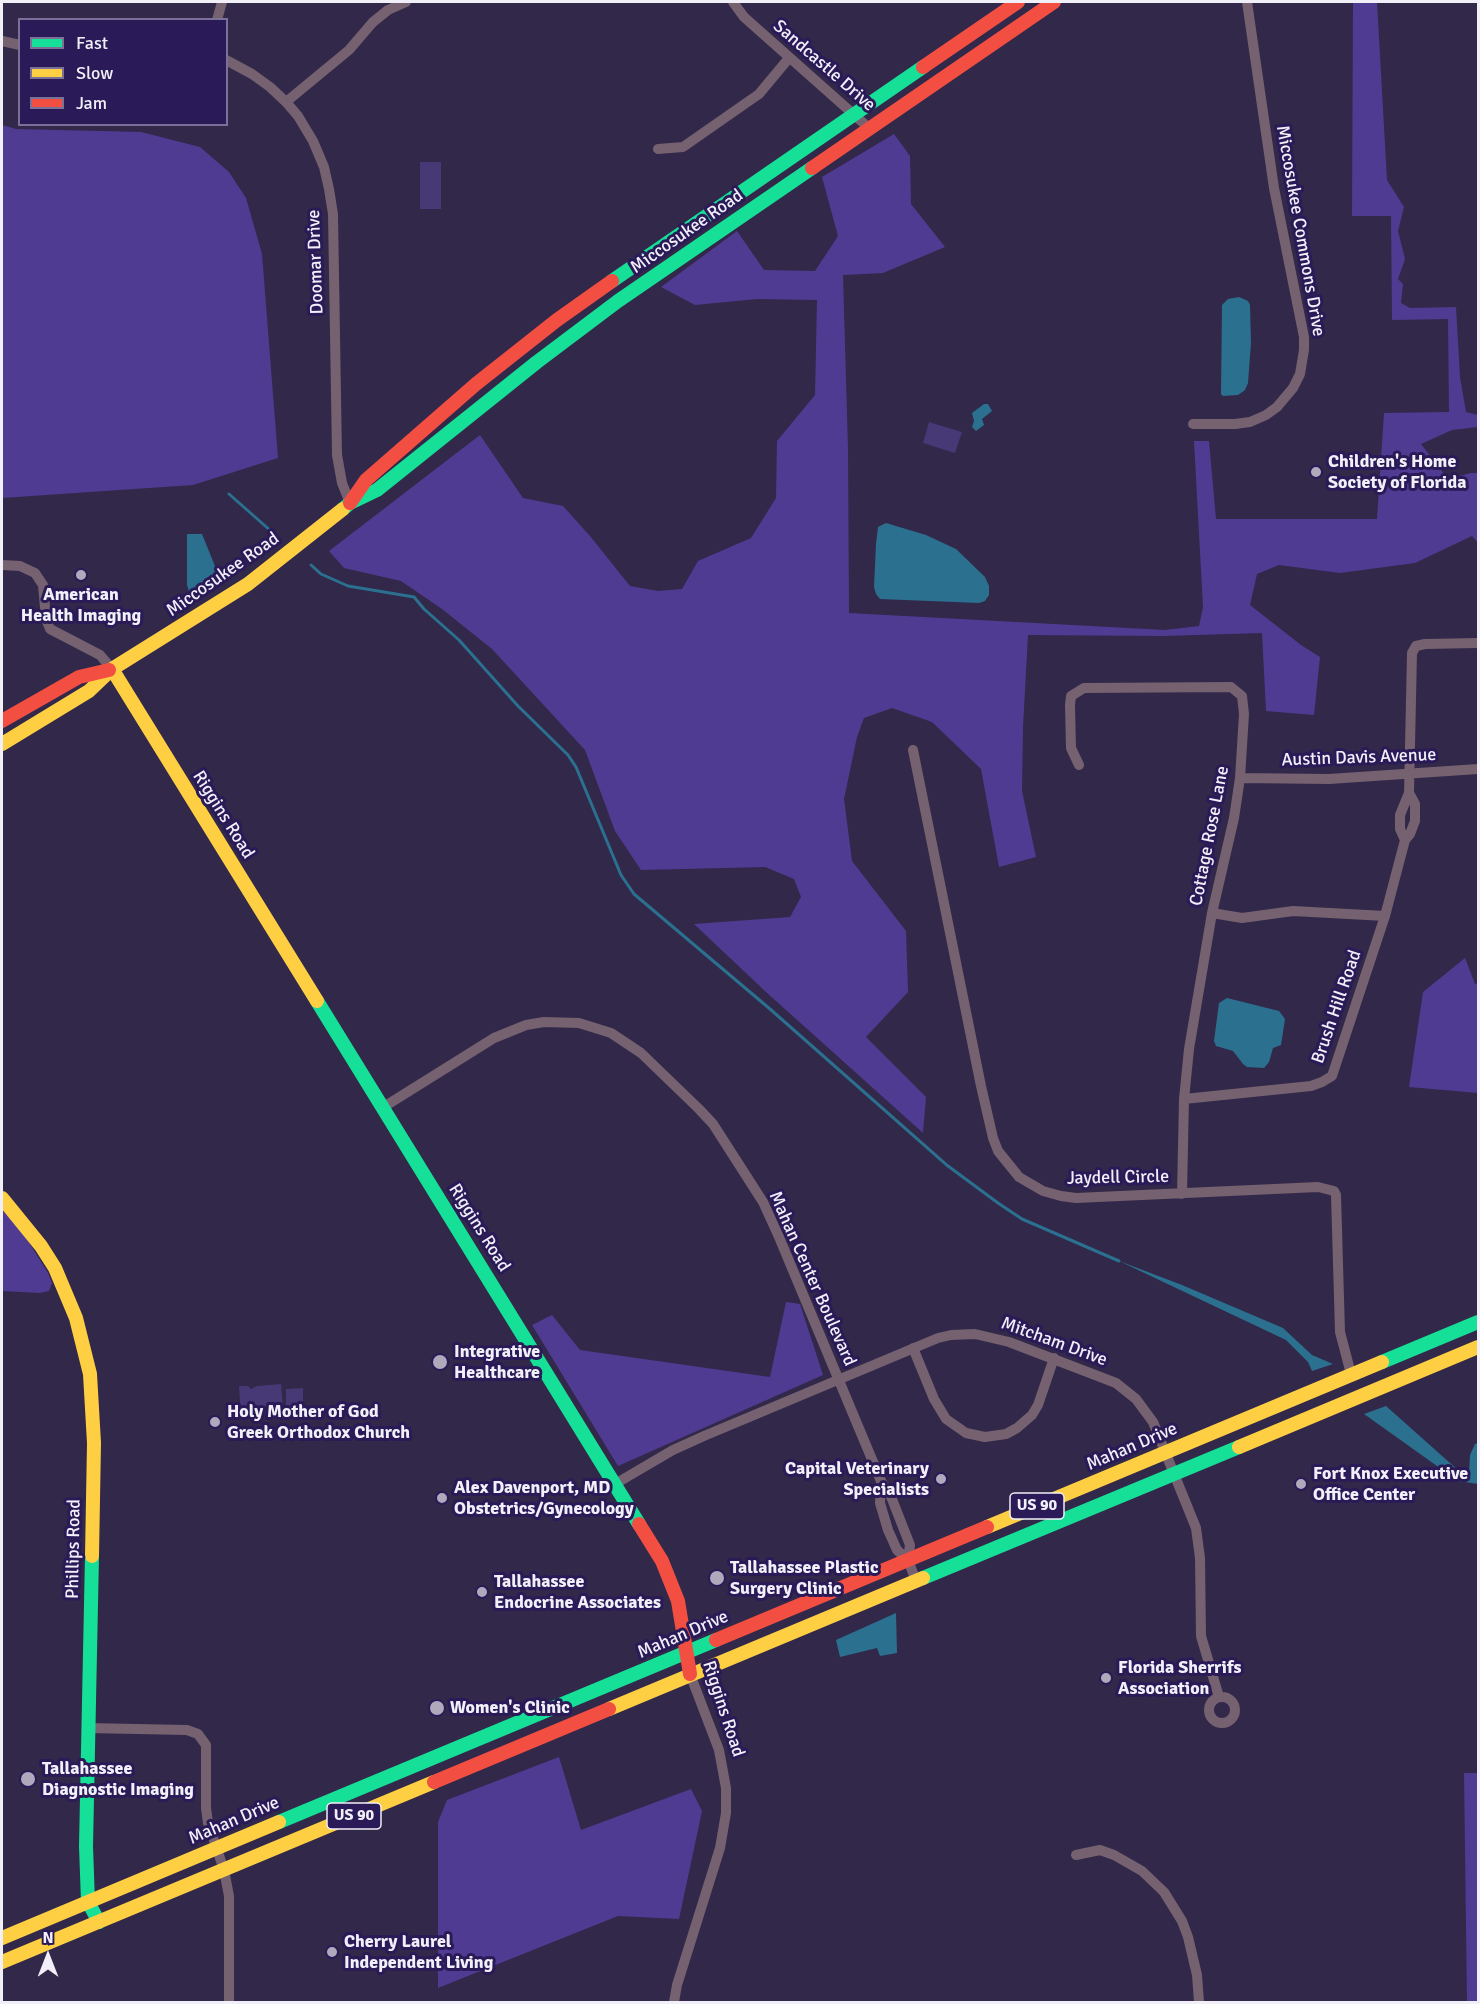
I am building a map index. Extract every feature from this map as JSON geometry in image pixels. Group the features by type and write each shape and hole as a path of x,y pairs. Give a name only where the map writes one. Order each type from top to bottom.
{"street":[{"path":"218,18 222,2"},
{"name":"Sandcastle Drive","path":"733,2 744,17 869,128"},
{"name":"Miccosukee Road","path":"350,503 366,480 476,384 556,320 1018,2"},
{"name":"Miccosukee Road","path":"2,744 89,691 112,669 248,584 350,503 377,490 537,362 650,279 1054,2"},
{"name":"Miccosukee Commons Drive","path":"1193,424 1235,424 1250,422 1266,415 1277,407 1293,388 1300,374 1304,350 1304,336 1274,189 1247,2"},
{"path":"286,102 349,51 373,22 401,3"},
{"path":"2,41 18,45"},
{"path":"658,149 683,147 759,94 789,58"},
{"name":"Doomar Drive","path":"228,61 252,74 286,102 298,116 313,141 324,167 333,214 337,455 342,483 350,503"},
{"path":"525,345 537,362"},
{"name":"Riggins Road","path":"2,566 20,566 35,573 43,585 46,619 50,629 100,655 112,669 662,1560 678,1601 690,1674 719,1750 725,1780 726,1813 720,1848 677,1985 674,2002"},
{"name":"Brush Hill Road","path":"1184,1099 1311,1086 1332,1076 1385,916 1405,840 1400,829 1400,815 1409,793 1412,653 1416,646 1425,644 1479,643"},
{"name":"Miccosukee Road","path":"2,721 79,677 112,669"},
{"name":"Cottage Rose Lane","path":"1079,765 1071,748 1070,705 1074,692 1084,688 1231,687 1242,696 1240,778 1234,818 1212,913 1189,1049 1184,1099 1182,1194"},
{"name":"Jaydell Circle","path":"913,750 981,1086 998,1151 1019,1178 1043,1191 1076,1198 1318,1188 1334,1191 1336,1195 1340,1332 1351,1374"},
{"name":"Austin Davis Avenue","path":"1240,778 1329,779 1479,769"},
{"path":"1212,913 1242,918 1293,911 1385,916"},
{"name":"Mahan Center Boulevard","path":"382,1108 494,1038 526,1025 544,1022 579,1023 604,1030 629,1044 699,1108 721,1135 763,1202 881,1481 880,1503 888,1530 897,1550 908,1560 916,1581"},
{"name":"Phillips Road","path":"2,1198 34,1237 55,1268 76,1318 90,1374 94,1443 86,1846 88,1902 99,1922"},
{"name":"Mahan Drive","path":"2,1938 1479,1322"},
{"name":"Mitcham Drive","path":"615,1484 673,1450 913,1348 951,1335 975,1334 1009,1342 1107,1378 1136,1399 1153,1422 1196,1528 1200,1558 1201,1636 1219,1697"},
{"name":"US 90","path":"2,1962 1479,1347"},
{"path":"913,1348 934,1399 946,1419 966,1433 985,1437 1006,1434 1032,1415 1038,1405 1054,1358"},
{"path":"1316,1389 1338,1406 1351,1374"},
{"path":"536,1715 543,1737"},
{"path":"87,1728 187,1730 198,1734 206,1745 208,1823 224,1870 229,1896 229,2002"},
{"path":"383,1779 392,1800"},
{"path":"1076,1855 1100,1850 1114,1855 1142,1871 1164,1892 1178,1913 1188,1937 1197,1975 1199,2002"}],"shaded area":[{"path":"1353,2 1377,2 1387,180 1404,207 1398,231 1405,259 1398,279 1403,284 1401,303 1410,308 1456,307 1460,377 1466,412 1478,415 1478,427 1452,430 1421,444 1448,479 1478,473 1478,543 1472,536 1415,563 1340,573 1279,565 1257,574 1250,605 1320,657 1314,715 1266,711 1262,633 1164,636 1028,635 1022,791 1036,857 999,867 981,769 932,722 892,708 864,718 857,737 844,799 852,861 906,931 908,992 866,1037 926,1097 923,1133 694,924 790,917 801,897 794,879 765,867 641,870 615,831 585,750 492,649 442,609 401,581 344,568 329,551 480,435 523,498 563,506 630,586 658,591 682,589 698,561 751,538 776,498 777,441 815,395 817,300 757,299 695,305 661,287 737,231 764,270 815,271 838,236 822,177 894,134 910,156 911,204 945,247 883,273 843,275 848,449 849,613 1165,630 1199,626 1203,607 1194,441 1209,441 1216,519 1377,519 1384,413 1449,412 1448,319 1392,320 1391,216 1352,216"},
{"path":"2,125 16,129 141,132 200,147 229,172 246,198 262,254 278,458 193,485 2,498"},
{"path":"420,162 441,162 441,209 420,209"},
{"path":"929,422 962,432 955,453 923,443"},
{"path":"1465,958 1475,984 1478,983 1478,1093 1409,1087 1423,992"},
{"path":"2,1210 20,1228 48,1273 52,1283 49,1291 40,1293 2,1291"},
{"path":"786,1302 800,1304 823,1375 618,1466 532,1325 552,1315 580,1350 770,1377"},
{"path":"281,1384 283,1408 268,1408 268,1414 241,1416 239,1386 248,1386 251,1389 257,1386"},
{"path":"303,1388 303,1410 286,1411 286,1389"},
{"path":"559,1757 581,1830 691,1789 702,1811 679,1919 618,1916 438,1988 438,1822 447,1800"},
{"path":"1464,1773 1478,1773 1478,2002 1467,2002"}],"water":[{"path":"1239,297 1248,301 1250,305 1251,343 1248,383 1245,390 1238,395 1223,396 1221,394 1222,305 1228,299"},
{"path":"984,404 988,404 992,411 982,419 984,425 976,431 972,427 974,421 972,413"},
{"path":"886,523 926,535 956,549 985,577 989,586 989,595 985,601 979,603 880,599 874,587 876,544 878,527"},
{"path":"187,534 202,534 219,576 190,595 187,585"},
{"path":"1227,998 1279,1011 1285,1019 1281,1045 1273,1048 1269,1062 1264,1068 1247,1067 1233,1051 1216,1046 1214,1041 1219,1003"},
{"path":"1119,1261 1283,1328 1312,1355 1333,1364 1312,1371 1308,1362 1286,1340"},
{"path":"1386,1406 1459,1471 1469,1473 1470,1455 1475,1444 1478,1443 1478,1484 1458,1481 1364,1414"},
{"path":"896,1613 897,1653 880,1656 877,1648 840,1657 836,1640"}],"waterway":[{"path":"229,494 272,532"},
{"path":"311,565 321,574 348,586 414,597 459,640 518,706 568,755 576,767 621,875 634,894 770,1009 948,1166 1022,1219 1119,1261"}],"traffic: fast":[{"path":"612,281 923,67"},
{"path":"343,509 350,503 377,490 537,362 618,301 812,168"},
{"path":"317,1001 639,1524"},
{"path":"1382,1362 1478,1322"},
{"path":"923,1578 1239,1447"},
{"path":"92,1556 86,1846 88,1902 99,1922"},
{"path":"279,1822 716,1640"}],"traffic: slow":[{"path":"2,744 89,691 112,669 248,584 343,509"},
{"path":"112,669 317,1001"},
{"path":"2,1198 41,1246 55,1268 76,1318 90,1374 94,1443 92,1556"},
{"path":"1239,1447 1478,1347"},
{"path":"987,1527 1382,1362"},
{"path":"609,1709 923,1578"},
{"path":"2,1962 434,1782"},
{"path":"2,1938 279,1822"}],"traffic: jam":[{"path":"923,67 1018,2"},
{"path":"812,168 1054,2"},
{"path":"350,503 366,480 476,384 557,320 612,281"},
{"path":"2,721 79,677 109,670"},
{"path":"639,1524 662,1561 678,1601 690,1674"},
{"path":"716,1640 987,1527"},
{"path":"434,1782 609,1709"}],"place":[{"name":"Children's Home Society of Florida","path":"1316,472"},
{"name":"American Health Imaging","path":"81,575"},
{"name":"Integrative Healthcare","path":"440,1362"},
{"name":"Holy Mother of God Greek Orthodox Church","path":"215,1422"},
{"name":"Capital Veterinary Specialists","path":"941,1479"},
{"name":"Fort Knox Executive Office Center","path":"1301,1484"},
{"name":"Alex Davenport, MD Obstetrics/Gynecology","path":"442,1498"},
{"name":"Tallahassee Plastic Surgery Clinic","path":"717,1578"},
{"name":"Tallahassee Endocrine Associates","path":"482,1592"},
{"name":"Florida Sherrifs Association","path":"1106,1678"},
{"name":"Women's Clinic","path":"437,1708"},
{"name":"Tallahassee Diagnostic Imaging","path":"28,1779"},
{"name":"Cherry Laurel Independent Living","path":"332,1952"}]}
